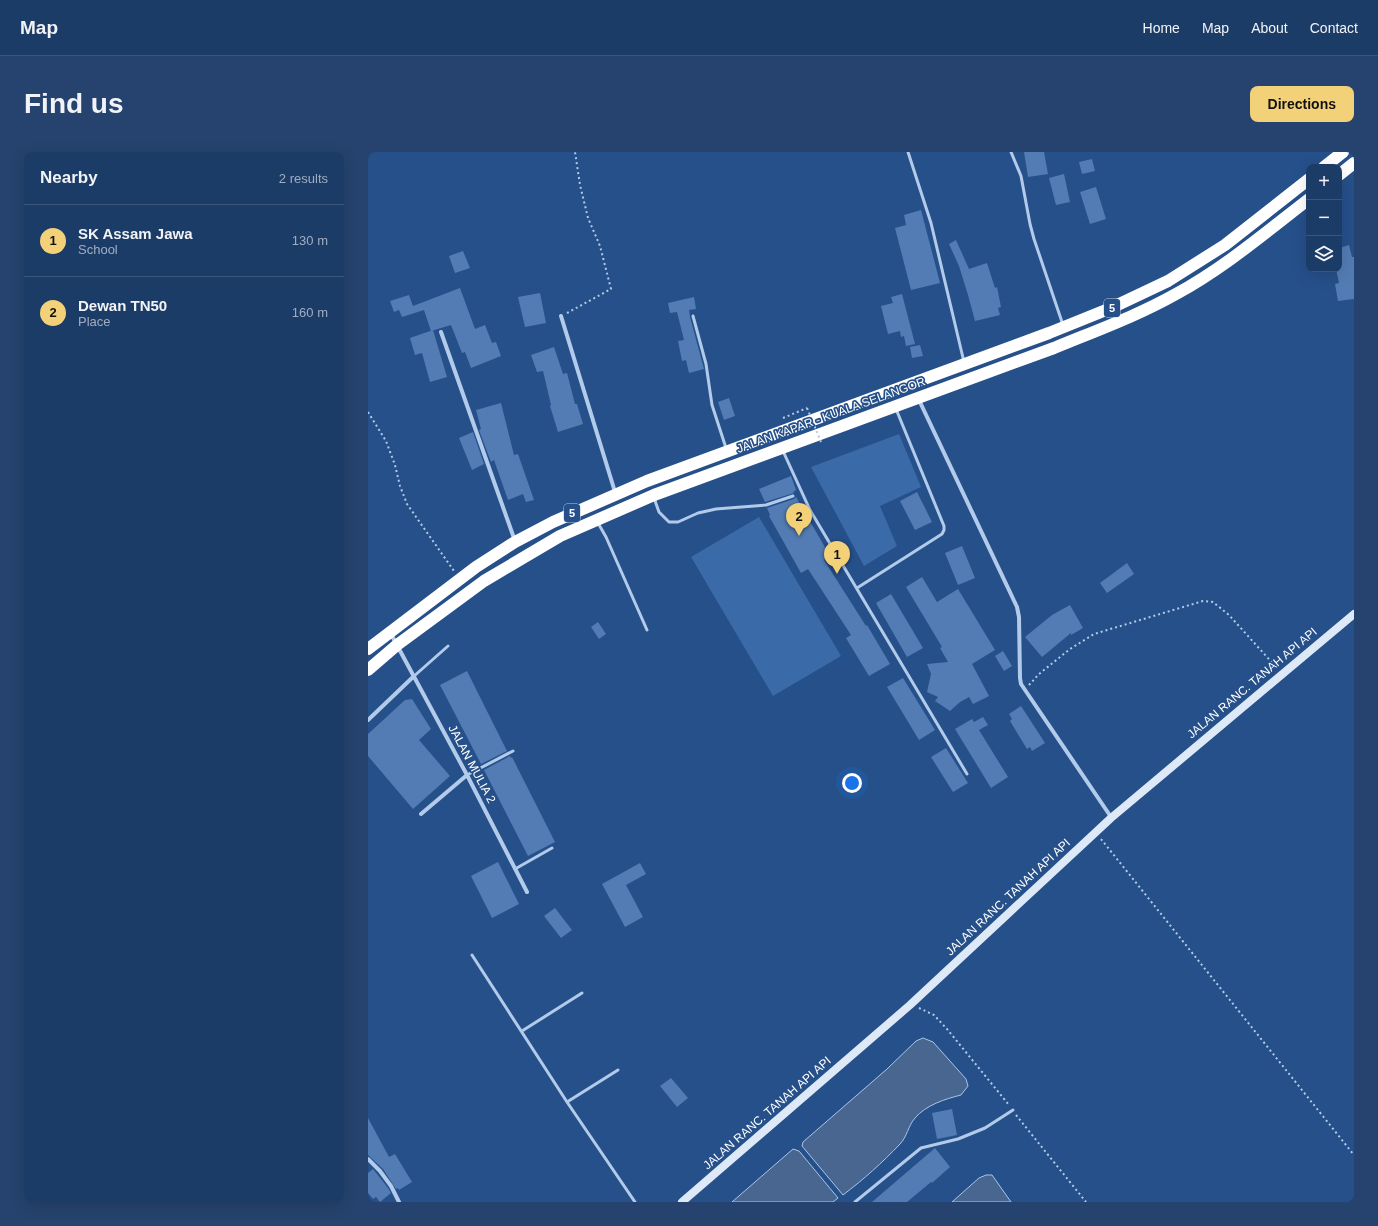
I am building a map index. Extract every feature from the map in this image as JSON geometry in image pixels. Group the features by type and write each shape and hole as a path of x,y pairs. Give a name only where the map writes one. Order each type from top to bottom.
{"highway":[{"path":"1328,164 1344,152"},
{"path":"1342,173 1353,166"},
{"name":"JALAN KAPAR - KUALA SELANGOR","path":"368,649 476,567 515,542 553,522 647,481 965,364 1111,308 1168,281 1225,245 1306,181"},
{"name":"JALAN KAPAR - KUALA SELANGOR","path":"368,670 397,645 484,581 560,536 654,495 1110,326 1176,294 1234,257 1308,200"},
{"path":"776,434 782,448"}],"street":[{"path":"561,316 616,494"},
{"path":"441,332 515,542"},
{"path":"918,398 1016,607 1019,617 1020,678 1025,689 1111,818"},
{"name":"JALAN RANC. TANAH API API","path":"682,1202 910,1005 1111,818 1354,614"},
{"name":"JALAN MULIA 2","path":"390,631 413,677 467,775 527,892"},
{"path":"368,720 413,677"},
{"path":"421,814 467,775"},
{"path":"368,1159 380,1171 391,1186 399,1202"}],"lane":[{"path":"908,152 931,223 965,364"},
{"path":"1012,152 1021,176 1034,239 1064,327"},
{"path":"692,316 706,364 714,415 727,452"},
{"path":"857,588 942,534 944,530 944,526 890,391"},
{"path":"782,448 810,510 967,774"},
{"path":"654,495 659,512 669,522 678,522 698,513 716,509 766,505 793,496"},
{"path":"596,520 606,537 647,630"},
{"path":"413,677 448,646"},
{"path":"467,775 513,751"},
{"path":"515,869 552,848"},
{"path":"472,955 567,1102 635,1202"},
{"path":"522,1031 582,993"},
{"path":"567,1102 618,1070"},
{"path":"855,1202 921,1148 958,1140 985,1128 1013,1110"}],"path":[{"path":"561,316 611,289 600,246 588,218 580,185 575,152"},
{"path":"783,418 807,408 821,442"},
{"path":"368,412 386,441 407,504 459,579"},
{"path":"1025,689 1039,674 1064,654 1094,634 1203,602 1214,602 1229,615 1282,674"},
{"path":"1096,832 1354,1155"},
{"path":"910,1005 934,1015 952,1035 1086,1202"}],"shaded area":[{"path":"899,434 921,487 880,506 897,546 864,566 811,467"},
{"path":"759,517 841,656 773,696 691,557"},
{"path":"923,1038 933,1042 966,1079 968,1086 961,1095 936,1103 919,1113 900,1144 873,1171 843,1195 802,1146 803,1142 887,1069 916,1041"},
{"path":"793,1149 799,1151 838,1198 833,1202 732,1202"},
{"path":"986,1175 992,1175 1011,1202 952,1202 979,1178"}],"building":[{"path":"1024,152 1044,152 1048,174 1028,177"},
{"path":"1092,159 1095,171 1082,174 1079,162"},
{"path":"1064,174 1070,202 1056,205 1049,178"},
{"path":"1096,187 1106,219 1090,224 1080,192"},
{"path":"921,210 940,283 911,290 895,228 906,225 904,215"},
{"path":"956,240 969,269 987,263 995,288 997,287 1001,307 998,308 1000,315 975,321 959,266 949,244"},
{"path":"1349,245 1352,257 1354,257 1354,299 1338,301 1335,284 1339,283 1337,272 1342,272 1342,247"},
{"path":"463,251 470,268 455,273 449,256"},
{"path":"460,288 475,329 485,325 492,343 496,342 501,356 471,368 465,352 462,353 451,325 431,331 424,310 402,317 399,310 394,312 390,301 409,295 413,306"},
{"path":"540,293 546,323 525,327 518,297"},
{"path":"902,294 915,344 906,346 904,336 901,337 900,331 888,334 881,306 893,303 891,297"},
{"path":"694,297 696,309 689,310 704,369 689,373 686,360 682,361 678,341 684,340 677,312 670,313 668,303"},
{"path":"433,330 447,377 430,382 422,353 415,355 410,338"},
{"path":"920,345 923,356 912,358 910,347"},
{"path":"554,347 563,374 567,373 575,404 577,404 583,424 558,432 550,406 543,371 537,372 531,355"},
{"path":"729,398 735,416 724,420 718,402"},
{"path":"501,403 514,455 518,454 534,500 526,502 523,494 508,500 494,460 491,462 479,430 481,429 476,410"},
{"path":"473,432 484,464 472,470 459,438"},
{"path":"791,476 796,490 793,492 794,493 765,502 759,489"},
{"path":"917,492 932,522 915,530 900,501"},
{"path":"796,497 830,556 824,560 866,626 867,625 890,664 869,676 846,638 851,635 808,569 801,573 769,516 770,515 767,508"},
{"path":"962,546 975,578 958,585 945,553"},
{"path":"1127,563 1134,574 1107,593 1100,583"},
{"path":"922,577 937,602 958,589 995,650 972,664 989,696 973,704 969,697 960,702 950,711 935,701 938,697 927,692 931,674 927,664 948,662 940,648 942,647 906,587"},
{"path":"891,594 923,648 907,657 876,603"},
{"path":"1070,605 1083,628 1071,635 1071,633 1042,657 1025,637 1052,615"},
{"path":"598,622 606,634 599,639 591,627"},
{"path":"1003,651 1012,666 1004,671 995,656"},
{"path":"467,671 507,751 481,764 440,685"},
{"path":"903,678 935,730 919,740 887,687"},
{"path":"412,699 431,729 419,740 450,776 413,809 368,756 368,734 405,700"},
{"path":"1021,706 1045,743 1032,751 1030,747 1027,749 1010,721 1012,719 1009,714"},
{"path":"983,717 988,725 979,730 1008,777 991,788 955,729 972,719 974,722"},
{"path":"946,748 968,783 953,792 931,757"},
{"path":"510,756 511,758 512,757 555,842 528,856 484,770"},
{"path":"498,862 519,904 492,918 471,876"},
{"path":"640,863 646,874 626,885 643,917 625,927 602,884"},
{"path":"555,908 572,930 561,938 544,916"},
{"path":"671,1078 688,1098 677,1107 660,1086"},
{"path":"952,1109 957,1135 937,1139 932,1113"},
{"path":"368,1118 389,1157 395,1154 412,1182 399,1190 398,1188 396,1189 383,1169 368,1155"},
{"path":"935,1148 950,1167 932,1183 931,1182 907,1202 872,1202"},
{"path":"373,1169 391,1193 380,1202 376,1197 373,1199 368,1193 368,1173"}],"place":[{"name":"Dewan TN50","path":"799,536"},
{"name":"SK Assam Jawa","path":"837,574"}]}
